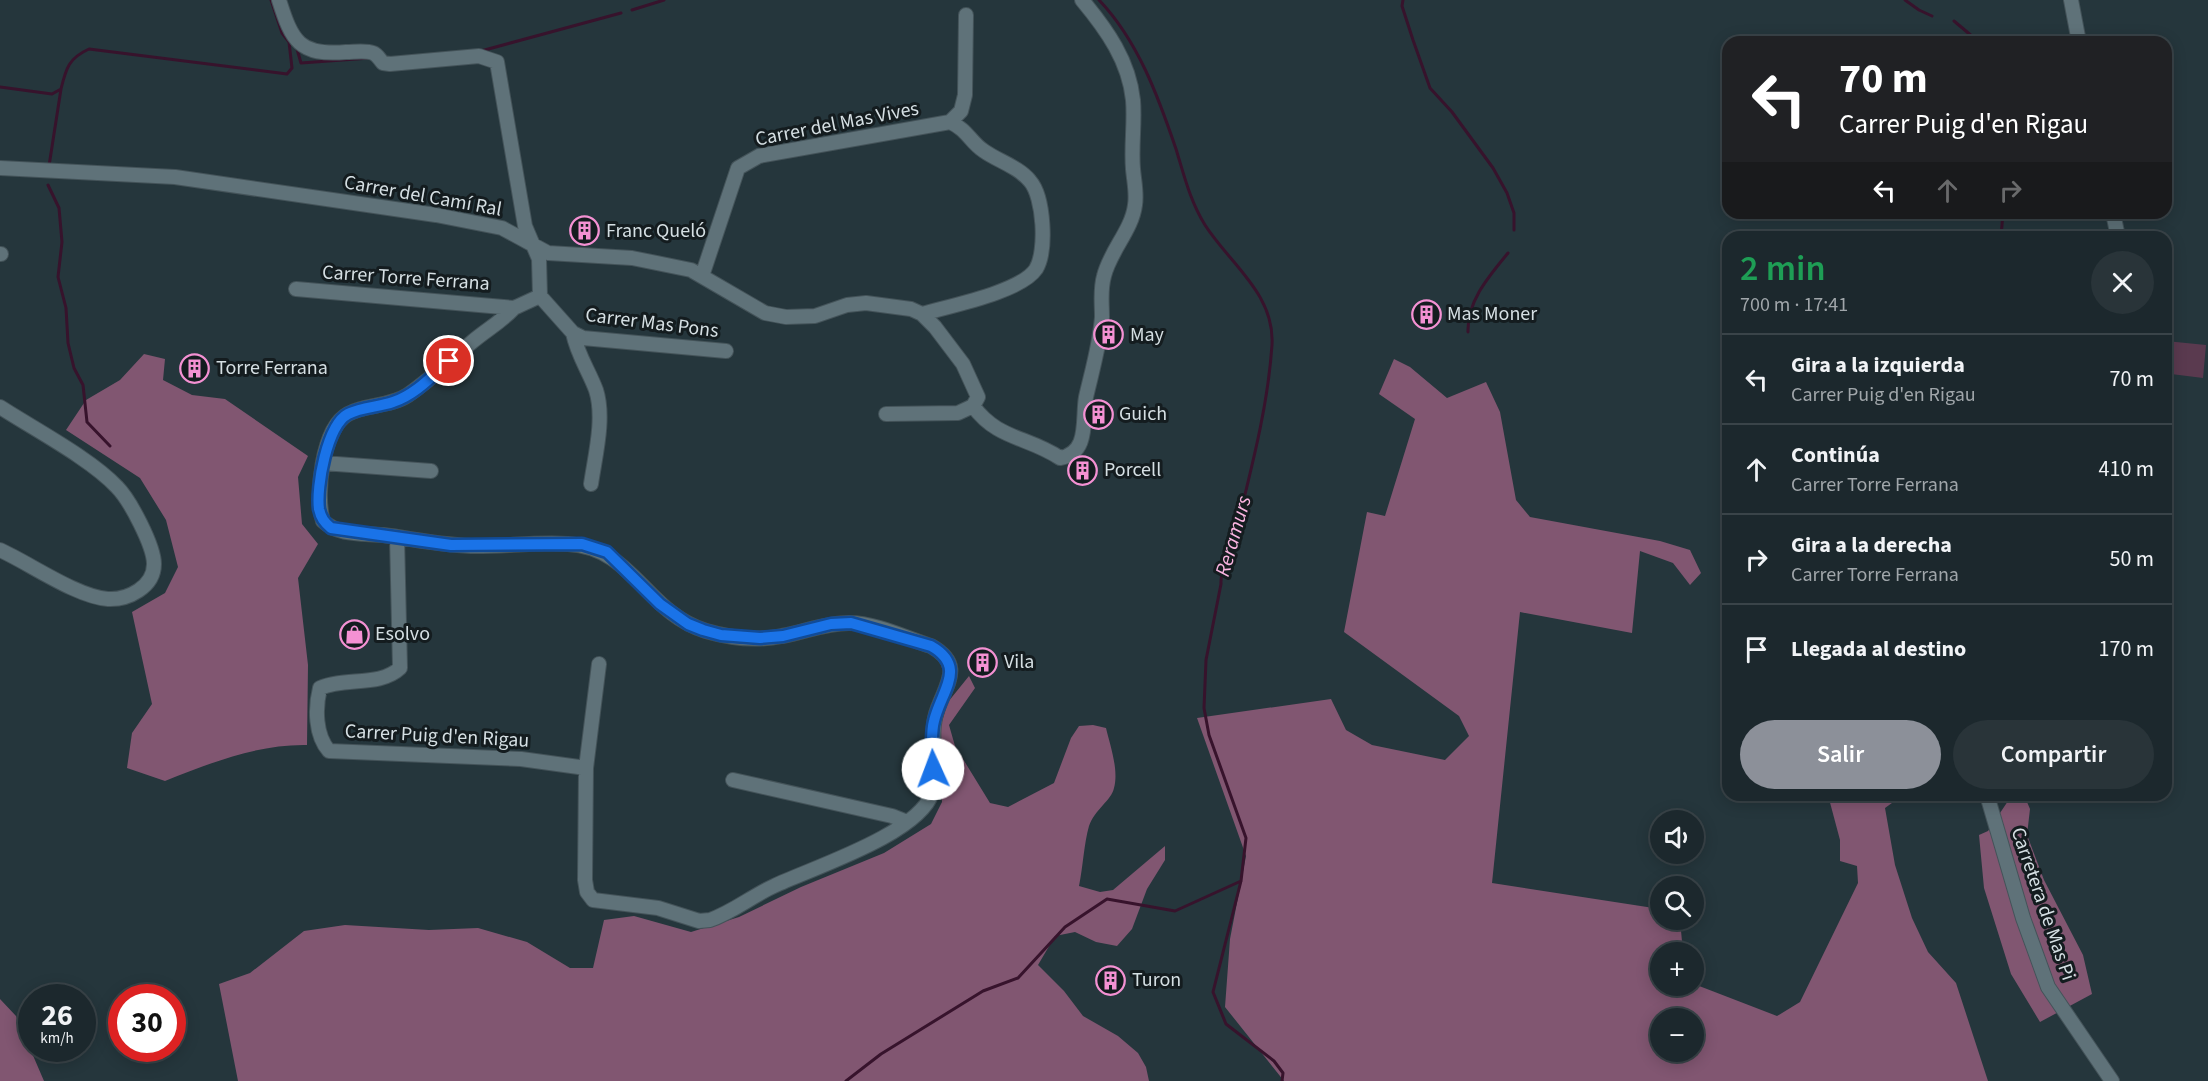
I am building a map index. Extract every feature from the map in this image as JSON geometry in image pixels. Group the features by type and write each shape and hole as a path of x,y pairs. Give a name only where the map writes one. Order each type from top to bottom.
{"street":[{"path":"279,0 295,41 315,52 329,54 370,52 376,54 383,63 390,64 479,56 497,62 525,226 539,259 540,296"},
{"path":"973,406 985,422 993,428 1044,447 1060,458 1068,457 1076,451 1082,440 1086,400 1102,316 1101,291 1104,276 1110,257 1129,225 1136,201 1133,170 1133,100 1129,80 1122,58 1110,36 1082,0"},
{"path":"2071,0 2078,36"},
{"path":"886,414 958,413 973,406 978,397 963,364 922,314 1016,285 1035,269 1043,241 1040,207 1031,181 982,150 964,129 950,122 961,111 965,96 966,15"},
{"name":"Carrer del Mas Vives","path":"702,276 738,168 759,156 950,122"},
{"name":"Carrer del Camí Ral","path":"0,168 175,177 424,213 502,228 548,253 632,258 691,270 765,313 786,317 815,316 847,305 866,303 887,304 922,314"},
{"name":"Carrer Torre Ferrana","path":"296,289 514,308"},
{"name":"Carrer Torre Ferrana","path":"397,537 339,531 323,521 319,497 323,463 338,423 348,414 406,397 481,335 500,323 514,308 540,296"},
{"name":"Carrer Mas Pons","path":"540,296 573,333 583,338 726,351"},
{"name":"Carrer Mas Pons","path":"573,333 575,344 597,393 597,436 591,484"},
{"path":"0,408 89,464 118,487 146,539 153,556 154,567 142,588 133,594 107,599 81,591 0,550"},
{"path":"323,463 431,471"},
{"path":"397,537 478,546 582,544 607,552 660,604 688,624 721,635 760,638 783,636 831,624 851,623 931,646 942,652 949,660 951,677 934,722 932,793 917,815 889,835 771,887 725,915 699,921 658,908 600,903 588,897 585,880 586,768 599,664"},
{"name":"Carrer Puig d'en Rigau","path":"397,537 400,668 393,674 376,679 331,683 320,688 317,699 319,740 328,750 521,759 586,768"},
{"path":"733,780 892,816 907,822"},
{"name":"Carretera de Mas Pi","path":"1989,801 2023,918 2048,987 2112,1081"}],"shaded area":[{"path":"2172,342 2206,345 2203,378 2172,374"},
{"path":"144,354 165,359 163,380 192,395 225,399 308,456 298,477 302,524 318,544 298,578 308,665 307,745 252,751 217,761 165,781 127,768 132,733 152,704 132,612 165,593 178,567 166,520 140,478 66,430 86,400 120,380"},
{"path":"1394,359 1410,367 1447,398 1486,382 1500,412 1516,500 1530,517 1660,541 1690,550 1701,573 1690,585 1673,563 1640,551 1632,633 1520,612 1492,883 1650,907 1650,930 1681,930 1682,942 1650,942 1650,996 1704,996 1704,988 1777,1016 1800,1002 1858,883 1857,866 1840,861 1840,840 1830,801 1895,801 1885,808 1895,865 1912,918 1928,952 1956,983 1988,1081 1284,1081 1225,1007 1230,939 1246,856 1197,718 1331,699 1346,730 1372,745 1445,760 1469,736 1459,716 1344,632 1367,512 1385,516 1415,419 1379,394"},
{"path":"969,676 975,688 949,725 955,746 990,803 1008,807 1054,783 1071,738 1079,726 1093,725 1106,728 1115,773 1114,788 1089,826 1079,886 1100,892 1113,890 1165,846 1165,860 1147,889 1132,929 1117,946 1096,942 1075,932 1055,936 1038,965 1064,991 1083,1016 1118,1036 1138,1053 1146,1067 1149,1081 238,1081 219,984 250,973 304,931 345,925 429,930 478,928 527,942 570,968 593,968 604,920 634,916 691,932 739,917 801,887 884,853 931,824 942,802 939,731 948,702"},
{"path":"2008,801 2027,801 2030,809 2027,835 2044,880 2083,955 2092,994 2040,1022 2011,974 1984,888 1979,835 1988,831"},
{"path":"0,999 18,1021 18,1062 36,1062 44,1081 0,1081"}],"waterway":[{"path":"0,87 52,94 61,89 67,69 73,60 89,49 287,74 292,68 289,42 282,33 271,0"},
{"path":"632,10 664,0"},
{"name":"Reramurs","path":"1099,0 1125,33 1145,70 1162,109 1195,207 1215,239 1259,295 1271,327 1270,367 1263,411 1237,527 1221,576 1206,660 1204,708 1209,735 1246,838 1241,881 1213,992 1226,1024 1274,1061 1283,1073 1282,1081"},
{"path":"1403,0 1402,6 1430,88 1452,112 1493,168 1507,193 1514,213 1514,230"},
{"path":"1905,0 1932,16"},
{"path":"481,51 621,13"},
{"path":"1954,21 1972,36"},
{"path":"297,49 301,63 370,58"},
{"path":"49,166 61,89"},
{"path":"48,185 59,208 62,242 58,277 66,308 68,343 74,368 83,385 87,422 110,446"},
{"path":"2002,219 2002,231"},
{"path":"1468,332 1475,299 1508,253"},
{"path":"846,1081 881,1054 983,991 1018,978 1065,927 1107,899 1175,911 1241,881"}],"place":[{"name":"Franc Queló","path":"585,231"},
{"name":"Mas Moner","path":"1426,314"},
{"name":"May","path":"1109,335"},
{"name":"Torre Ferrana","path":"195,368"},
{"name":"Guich","path":"1098,414"},
{"name":"Porcell","path":"1083,470"},
{"name":"Esolvo","path":"354,634"},
{"name":"Vila","path":"983,662"},
{"name":"Turon","path":"1111,980"}],"route":[{"path":"449,361 406,397 348,414 338,423 330,439 323,463 320,486 319,508 323,521 331,528 339,531 451,545 582,544 607,552 660,604 688,624 703,630 742,638 760,638 783,636 831,624 851,623 872,627 931,646 942,652 949,660 951,668 951,677 934,722 933,769"}]}
